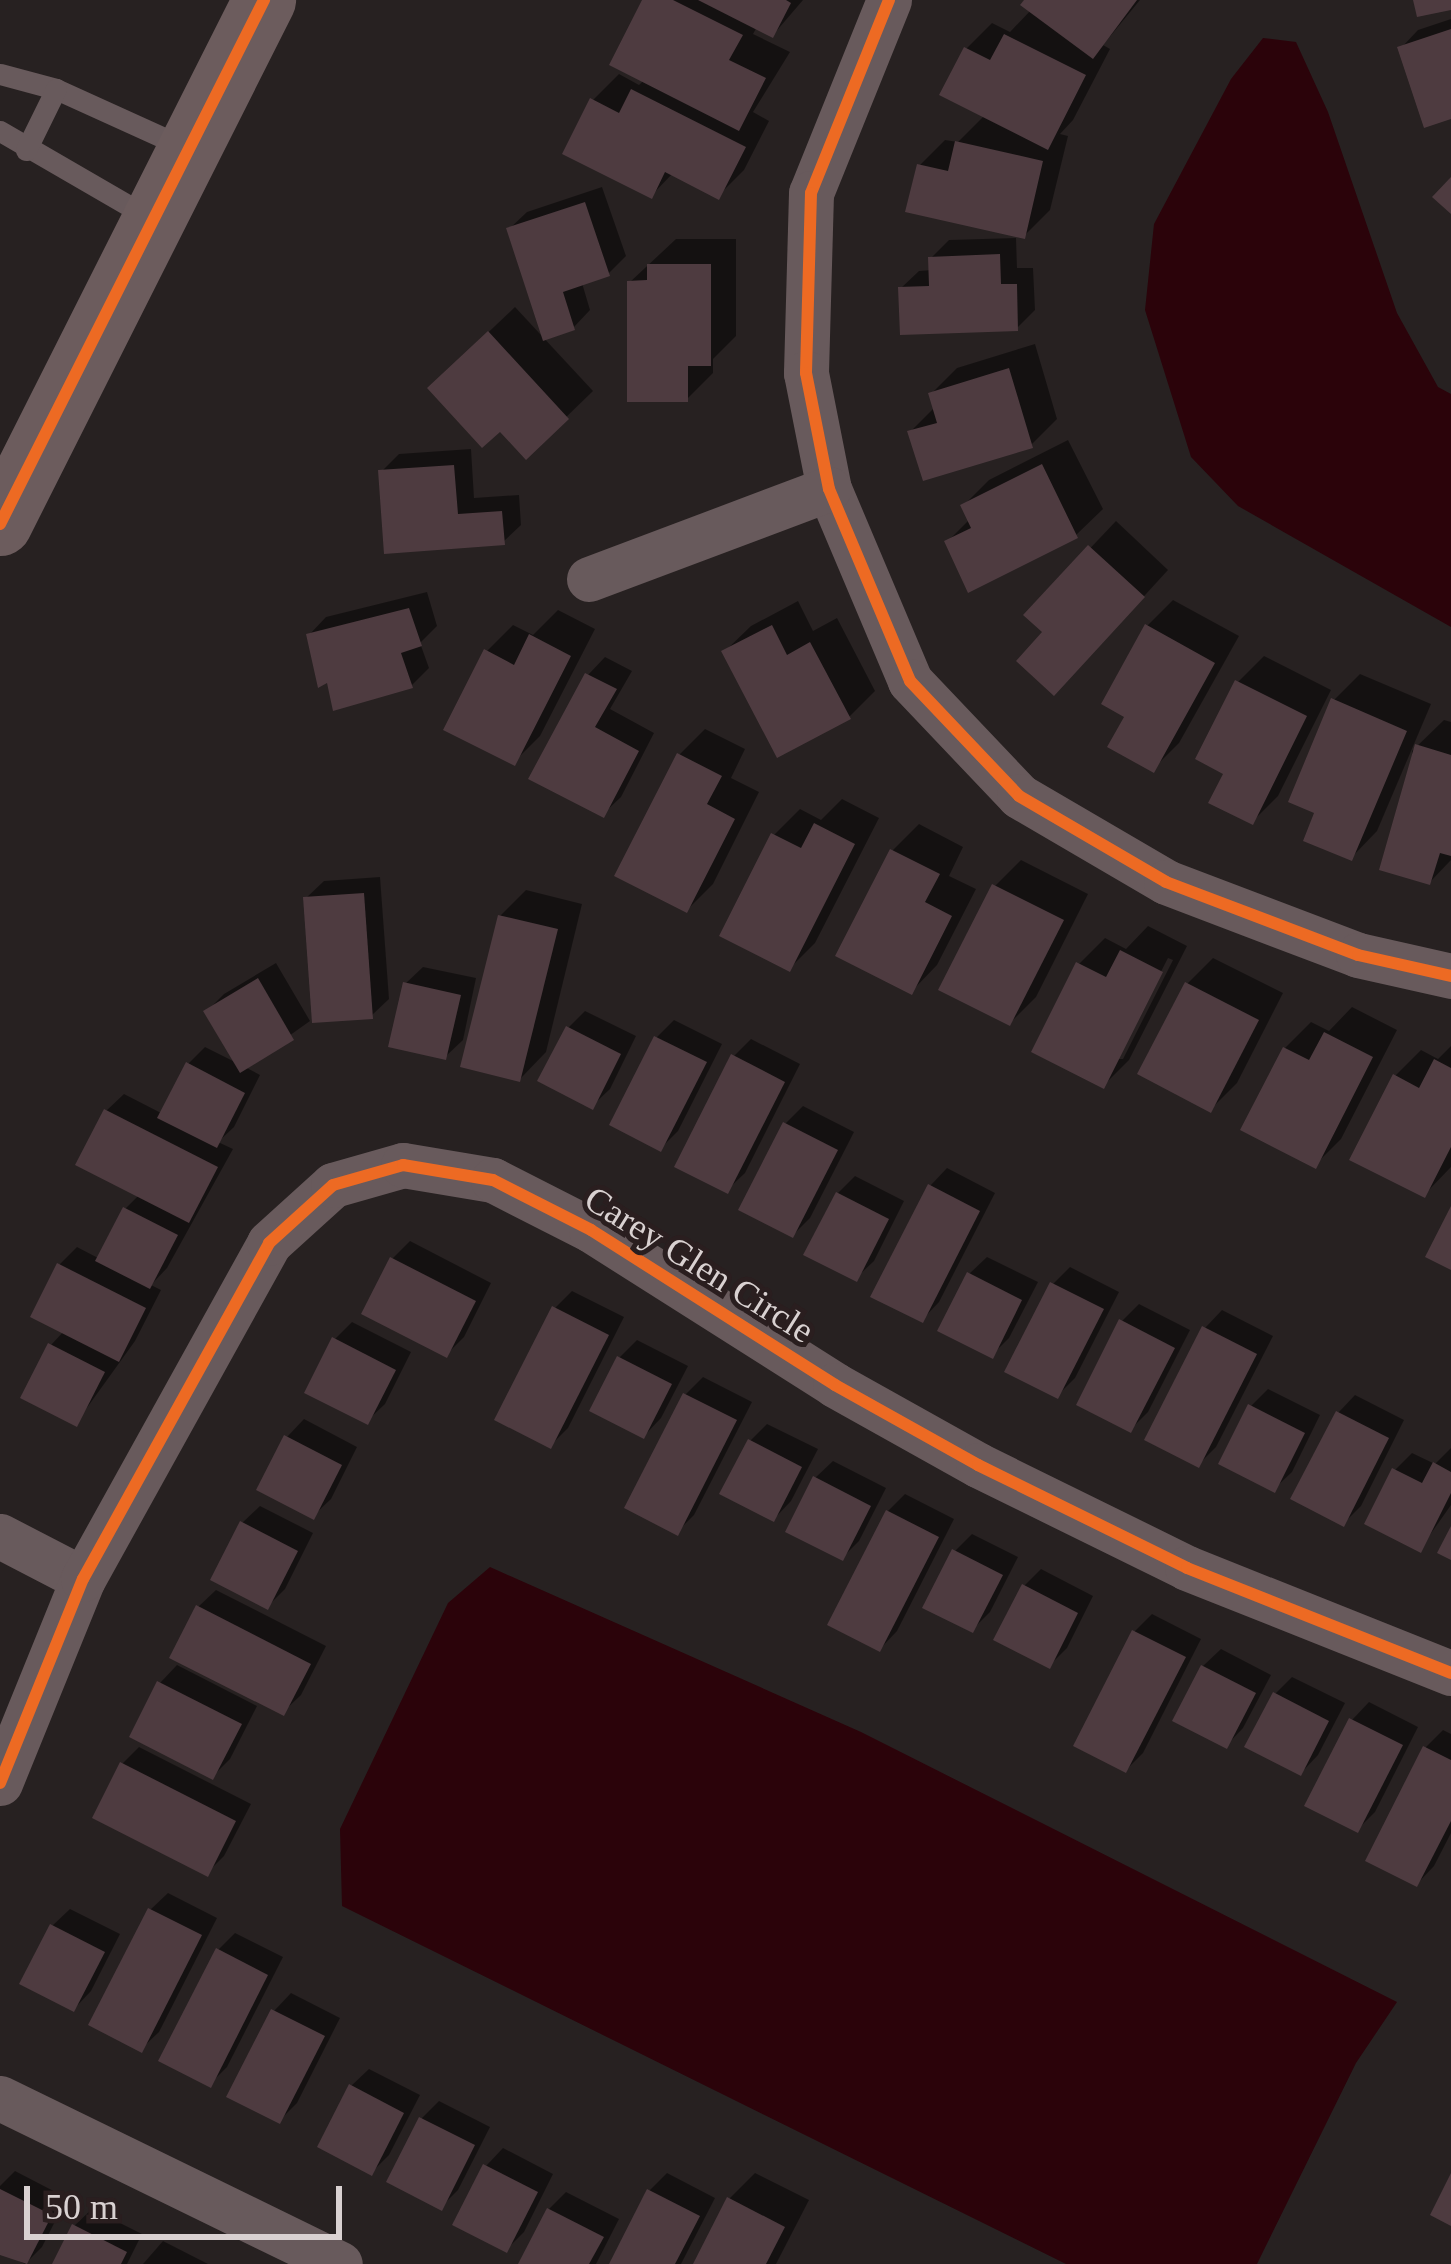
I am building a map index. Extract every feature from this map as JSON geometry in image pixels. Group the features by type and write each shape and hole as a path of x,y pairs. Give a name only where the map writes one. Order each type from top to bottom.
{"street":[{"path":"0,524 264,0"},
{"path":"890,0 811,193 806,373 829,489 910,681 1019,796 1166,882 1358,955 1451,976"},
{"path":"590,579 829,489"},
{"name":"Carey Glen Circle","path":"0,1783 83,1579 269,1243 333,1185 403,1165 493,1180 591,1230 835,1385 977,1465 1187,1568 1451,1673"},
{"path":"0,1536 83,1579"},
{"path":"0,2098 340,2264"}],"lane":[{"path":"0,74 56,89 190,150"},
{"path":"26,150 56,89"},
{"path":"0,131 152,220"}],"shaded area":[{"path":"1263,38 1296,42 1328,112 1397,313 1438,387 1451,394 1451,627 1238,506 1191,457 1145,310 1154,224 1231,79"},
{"path":"490,1567 861,1732 1397,2002 1356,2063 1257,2264 1066,2264 342,1906 340,1829 448,1603"}],"building":[{"path":"642,0 673,0 743,35 729,60 766,78 739,131 609,65"},
{"path":"698,0 786,0 791,3 773,38"},
{"path":"1024,0 1137,0 1093,59 1020,5"},
{"path":"1413,0 1451,0 1451,10 1417,17"},
{"path":"1451,29 1451,119 1424,128 1397,47"},
{"path":"1004,34 1086,75 1048,150 939,95 964,47 990,60"},
{"path":"631,89 746,147 719,200 665,172 652,199 562,154 590,98 619,113"},
{"path":"955,141 1043,161 1025,239 905,212 917,164 948,171"},
{"path":"1451,177 1451,214 1432,197"},
{"path":"585,202 610,276 563,292 575,330 543,341 506,228"},
{"path":"1000,254 1001,284 1017,284 1018,331 900,335 898,287 929,286 928,257"},
{"path":"647,264 711,264 711,366 688,366 688,402 627,402 627,281 647,280"},
{"path":"488,331 569,419 526,460 500,432 482,448 427,388"},
{"path":"1009,368 1033,448 923,481 907,431 937,423 928,393"},
{"path":"1042,464 1078,538 968,593 944,541 971,528 960,505"},
{"path":"454,465 458,514 502,511 505,545 384,554 378,470"},
{"path":"1088,545 1145,597 1054,696 1016,661 1042,632 1023,615"},
{"path":"409,608 422,646 401,653 413,688 333,711 327,683 318,688 306,634"},
{"path":"1145,624 1215,663 1154,773 1107,747 1124,717 1101,704"},
{"path":"772,625 787,655 810,642 851,719 777,758 721,651"},
{"path":"529,634 571,656 515,766 443,730 484,649 514,665"},
{"path":"585,673 617,689 595,727 639,751 604,818 528,779"},
{"path":"1235,680 1307,716 1253,825 1208,803 1223,774 1195,759"},
{"path":"1331,698 1407,731 1352,861 1303,841 1314,813 1288,802"},
{"path":"1415,744 1451,755 1451,856 1440,853 1430,885 1379,870"},
{"path":"677,753 722,776 707,804 735,819 687,913 614,876"},
{"path":"814,823 855,844 790,972 719,936 771,833 801,848"},
{"path":"890,849 940,874 925,902 952,916 912,995 835,956"},
{"path":"992,884 1064,920 1010,1026 938,990"},
{"path":"364,893 373,1019 312,1023 303,897"},
{"path":"498,915 558,929 520,1082 460,1067"},
{"path":"1120,950 1163,972 1104,1089 1031,1052 1076,962 1106,977"},
{"path":"258,978 294,1040 240,1073 203,1011"},
{"path":"403,982 461,995 446,1060 388,1047"},
{"path":"1185,982 1259,1020 1211,1113 1137,1074"},
{"path":"566,1026 621,1054 593,1110 537,1081"},
{"path":"1324,1032 1373,1057 1316,1169 1240,1130 1283,1047 1309,1060"},
{"path":"654,1036 707,1062 661,1152 609,1125"},
{"path":"731,1054 785,1082 728,1194 674,1167"},
{"path":"1434,1059 1451,1068 1451,1147 1425,1198 1349,1160 1393,1074 1419,1088"},
{"path":"186,1062 245,1093 217,1148 157,1118"},
{"path":"104,1109 218,1167 189,1223 75,1165"},
{"path":"783,1122 838,1150 793,1238 738,1210"},
{"path":"928,1184 980,1211 923,1323 870,1297"},
{"path":"836,1192 889,1219 857,1282 803,1255"},
{"path":"1451,1206 1451,1270 1425,1257"},
{"path":"123,1207 178,1235 150,1289 95,1261"},
{"path":"390,1257 476,1301 447,1358 361,1314"},
{"path":"57,1263 146,1308 119,1362 30,1317"},
{"path":"967,1272 1022,1300 993,1359 937,1331"},
{"path":"1050,1282 1104,1309 1058,1399 1004,1372"},
{"path":"552,1306 609,1335 551,1449 494,1420"},
{"path":"1119,1319 1175,1348 1131,1433 1076,1405"},
{"path":"1202,1326 1257,1354 1199,1468 1144,1440"},
{"path":"332,1337 396,1370 368,1425 304,1393"},
{"path":"48,1343 105,1372 77,1427 20,1398"},
{"path":"617,1356 672,1384 644,1439 589,1411"},
{"path":"683,1393 737,1420 678,1536 624,1508"},
{"path":"1248,1404 1305,1433 1275,1493 1218,1464"},
{"path":"1336,1411 1389,1438 1344,1527 1290,1499"},
{"path":"284,1435 342,1465 314,1520 256,1490"},
{"path":"748,1439 802,1467 774,1522 719,1494"},
{"path":"1433,1462 1451,1472 1451,1493 1421,1553 1364,1524 1392,1468 1422,1483"},
{"path":"813,1476 871,1506 843,1561 785,1532"},
{"path":"886,1510 939,1537 880,1652 827,1625"},
{"path":"240,1521 298,1551 268,1610 210,1580"},
{"path":"1451,1526 1451,1560 1437,1553"},
{"path":"952,1549 1003,1575 973,1633 922,1608"},
{"path":"1022,1584 1078,1613 1050,1669 993,1640"},
{"path":"196,1605 311,1664 284,1716 169,1658"},
{"path":"1132,1630 1186,1657 1126,1773 1073,1746"},
{"path":"1201,1665 1256,1693 1227,1749 1172,1721"},
{"path":"157,1681 242,1724 213,1780 129,1737"},
{"path":"1273,1692 1329,1721 1301,1776 1244,1747"},
{"path":"1349,1718 1403,1745 1358,1833 1304,1806"},
{"path":"1423,1746 1451,1760 1451,1821 1417,1887 1365,1861"},
{"path":"120,1762 236,1821 208,1877 92,1818"},
{"path":"148,1908 202,1935 142,2053 88,2025"},
{"path":"50,1924 105,1952 74,2012 19,1984"},
{"path":"216,1948 268,1975 211,2088 158,2061"},
{"path":"271,2009 325,2036 280,2124 226,2097"},
{"path":"349,2084 404,2113 372,2176 317,2147"},
{"path":"419,2117 475,2145 442,2211 386,2182"},
{"path":"483,2164 538,2192 507,2253 452,2225"},
{"path":"1451,2173 1451,2226 1430,2215"},
{"path":"0,2189 52,2215 27,2264 0,2255"},
{"path":"647,2189 700,2216 675,2264 609,2264"},
{"path":"727,2197 785,2227 766,2264 693,2264"},
{"path":"547,2208 604,2237 589,2264 518,2264"},
{"path":"72,2224 127,2252 121,2264 52,2264"}],"cycle path":[{"path":"0,524 264,0"},
{"path":"889,0 811,193 806,373 829,489 910,681 1019,796 1166,882 1358,955 1451,976"},
{"path":"0,1783 83,1579 269,1243 333,1185 403,1165 493,1180 591,1230 835,1385 978,1465 1187,1568 1451,1673"}]}
